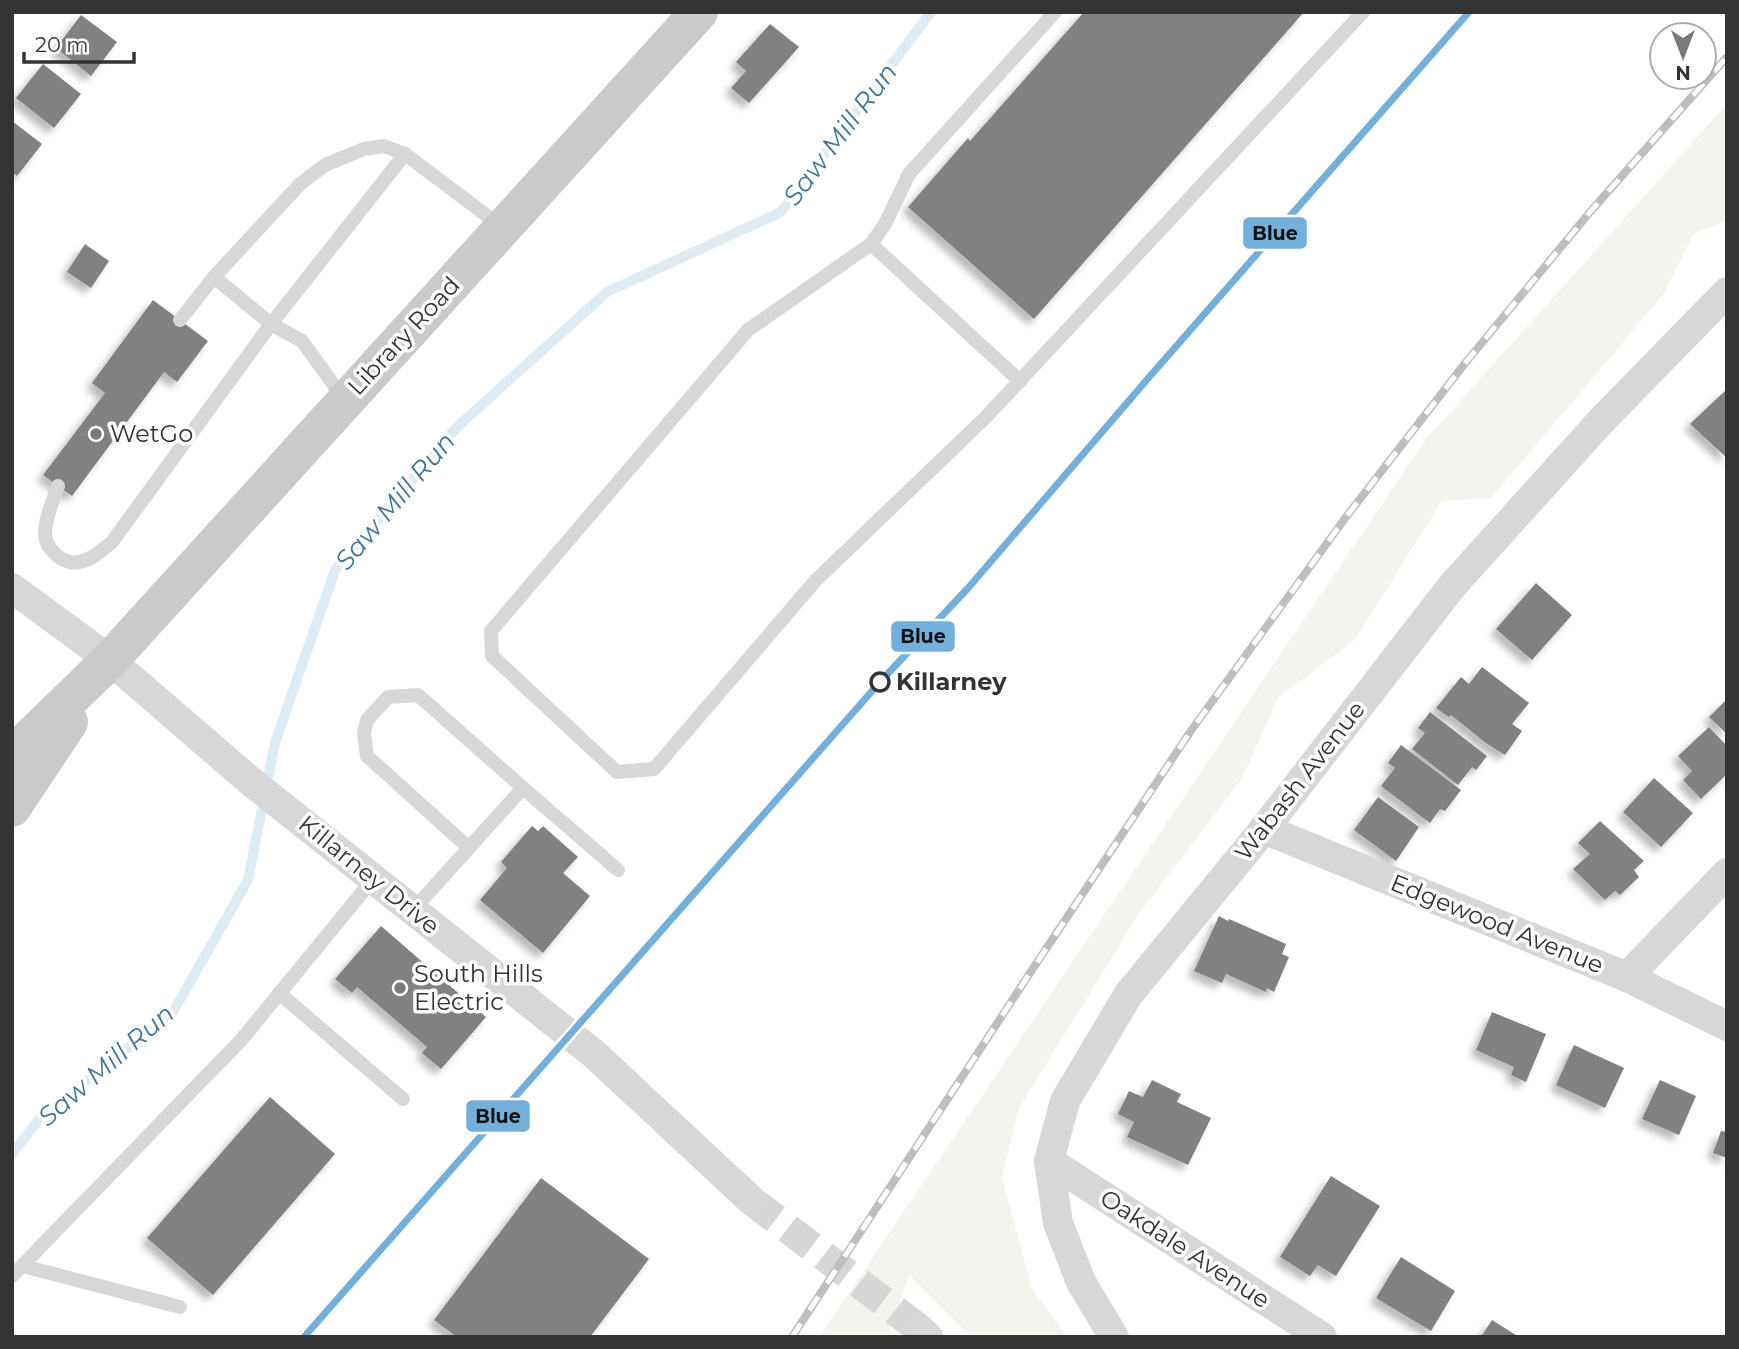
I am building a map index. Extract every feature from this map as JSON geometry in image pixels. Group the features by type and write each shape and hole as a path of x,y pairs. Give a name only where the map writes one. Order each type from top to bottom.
{"main road":[{"name":"Library Road","path":"12,755 110,660 699,12"},
{"name":"Library Road","path":"12,808 110,660"}],"street":[{"name":"Wabash Avenue","path":"1114,1337 1081,1282 1058,1223 1049,1161 1065,1101 1128,995 1265,829 1452,586 1602,420 1727,292"},
{"name":"Killarney Drive","path":"12,588 110,660 248,780 594,1054 752,1201"},
{"name":"Edgewood Avenue","path":"1265,829 1627,978 1727,1026"},
{"path":"1627,978 1727,873"},
{"name":"Oakdale Avenue","path":"1049,1161 1322,1337"}],"lane":[{"path":"1055,12 909,174 885,224 871,244 748,330 491,631 492,656 617,772 654,769 816,580 986,417 1363,12"},
{"path":"180,320 214,277 300,184 325,164 364,149 384,146 405,153 503,228"},
{"path":"58,486 47,520 45,536 50,549 59,558 78,563 96,556 112,542 271,324 405,153"},
{"path":"871,244 1020,381"},
{"path":"214,277 271,324 302,341 345,400"},
{"path":"469,848 366,756 366,720 388,697 418,695 618,870"},
{"path":"413,910 523,788"},
{"path":"18,1271 234,1048 374,878"},
{"path":"279,993 402,1099"},
{"path":"18,1271 180,1307"}],"shaded area":[{"path":"1727,104 1727,220 1693,234 1663,295 1491,498 1442,501 1355,640 1278,698 1241,780 1140,912 1019,1108 1002,1177 1032,1289 1067,1337 971,1337 909,1275 888,1337 819,1337 1426,439"}],"building":[{"path":"1084,12 1304,12 1034,319 908,207"},
{"path":"81,15 117,42 91,76 56,48"},
{"path":"770,24 799,47 749,103 731,88 746,71 736,62"},
{"path":"43,64 81,94 54,128 16,98"},
{"path":"12,121 42,144 17,176 12,172"},
{"path":"85,244 109,261 91,288 67,272"},
{"name":"WetGo","path":"153,300 208,341 177,382 164,372 72,496 43,475 105,393 92,383"},
{"path":"1727,389 1727,458 1690,424"},
{"path":"1536,583 1572,615 1532,660 1496,629"},
{"path":"1482,667 1529,703 1512,724 1522,731 1505,755 1451,715 1449,717 1436,708 1461,677 1469,684"},
{"path":"1727,699 1727,734 1709,717"},
{"path":"1430,712 1487,756 1476,770 1472,767 1458,785 1412,749 1425,733 1418,728"},
{"path":"1709,727 1727,746 1727,774 1701,799 1683,780 1692,771 1678,756"},
{"path":"1401,745 1461,790 1445,811 1440,809 1430,823 1381,786 1395,768 1388,763"},
{"path":"1654,778 1693,813 1661,847 1623,812"},
{"path":"1378,797 1419,827 1396,861 1354,830"},
{"path":"1600,821 1644,861 1634,870 1639,877 1620,895 1615,891 1605,900 1573,869 1590,854 1578,843"},
{"path":"532,826 538,831 543,826 578,857 563,873 590,896 543,953 480,900 507,868 501,862"},
{"path":"1219,916 1286,944 1282,954 1289,957 1274,992 1267,988 1266,992 1226,974 1222,983 1194,971"},
{"path":"381,926 486,1017 441,1069 422,1053 427,1047 357,987 352,993 335,979"},
{"path":"1492,1012 1546,1034 1526,1082 1511,1075 1514,1067 1476,1050"},
{"path":"1574,1045 1624,1068 1605,1108 1556,1085"},
{"path":"1152,1080 1181,1094 1177,1102 1211,1118 1188,1165 1127,1137 1134,1122 1118,1114 1129,1091 1143,1097"},
{"path":"1660,1080 1696,1096 1679,1135 1642,1119"},
{"path":"270,1097 335,1154 213,1295 147,1238"},
{"path":"1721,1131 1727,1132 1727,1158 1713,1153"},
{"path":"1331,1176 1380,1206 1336,1276 1318,1265 1310,1276 1280,1257"},
{"path":"541,1178 649,1259 590,1337 457,1337 434,1320"},
{"path":"1401,1257 1455,1291 1431,1331 1376,1298"},
{"path":"1492,1320 1519,1337 1481,1337"}],"waterway":[{"name":"Saw Mill Run","path":"12,1154 40,1118 173,1012 248,880 275,743 335,570 457,427 607,292 781,212 931,12"}],"tunnel":[{"path":"752,1201 918,1328"}],"railway":[{"path":"792,1337 1190,732 1346,517 1466,362 1590,212 1727,57"}],"transit line":[{"name":"Blue","path":"304,1337 880,682 969,587 1469,12"}],"place":[{"name":"WetGo","path":"96,434"},
{"name":"Killarney","path":"880,682"},
{"name":"South Hills Electric","path":"400,988"}]}
